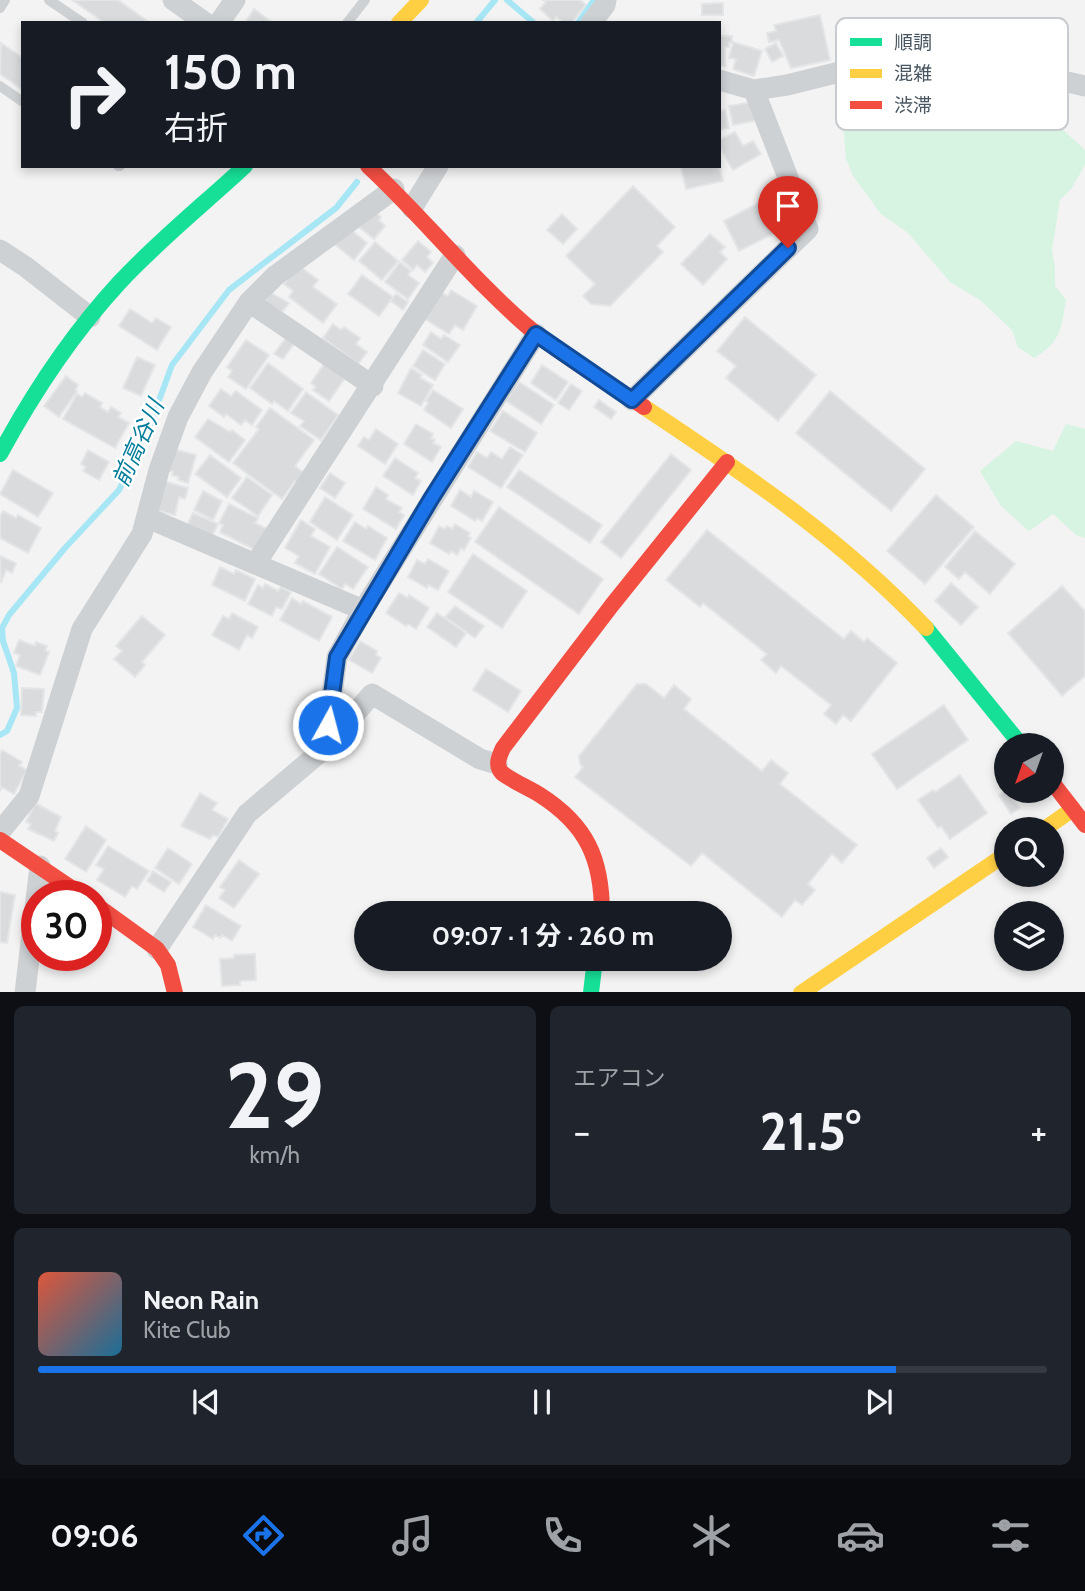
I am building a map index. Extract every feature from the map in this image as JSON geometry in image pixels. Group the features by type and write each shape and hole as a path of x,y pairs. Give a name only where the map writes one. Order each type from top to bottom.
{"street":[{"path":"173,0 203,21"},
{"path":"220,21 235,0"},
{"path":"401,21 421,0"},
{"path":"593,21 606,0"},
{"path":"721,81 754,90 836,73"},
{"path":"632,400 808,229 754,90"},
{"path":"0,454 45,376 90,317 121,281 243,168"},
{"path":"370,168 394,189 508,311 536,334 727,462 805,518 887,587 933,636 1011,733"},
{"path":"412,208 437,168"},
{"path":"0,832 29,796 82,629 142,534 159,470 178,417 202,372 249,302 275,276 394,189"},
{"path":"0,250 90,317"},
{"path":"256,564 455,256"},
{"path":"249,302 373,386"},
{"path":"326,748 337,657 363,610 536,334"},
{"path":"602,901 600,868 593,848 579,826 543,796 501,772 497,764 503,748 612,605 727,462"},
{"path":"148,517 363,610"},
{"path":"157,949 247,814 326,748 372,694 480,760 497,764"},
{"path":"1064,797 1085,825"},
{"path":"1062,817 1073,809"},
{"path":"0,840 60,880"},
{"path":"801,992 994,862"},
{"path":"25,992 40,866"},
{"path":"112,917 157,949 168,965 175,992"},
{"path":"591,992 594,971"}],"lane":[{"path":"0,8 5,0"},
{"path":"49,0 80,21"},
{"path":"349,21 365,0"},
{"path":"0,86 21,101"}],"green space":[{"path":"844,130 1063,130 1085,150 1085,164 1072,188 1060,200 1052,250 1055,286 1066,300 1061,327 1050,346 1034,358 1018,347 1012,330 980,300 950,282 908,233 881,214 853,176 846,159"},
{"path":"1066,424 1085,429 1085,538 1076,535 1053,514 1029,531 1001,506 980,471 1016,441 1053,451"}],"building":[{"path":"72,0 118,0 147,21 102,21"},
{"path":"543,0 580,0 586,5 573,21 561,21 556,17 553,21 540,9 546,2"},
{"path":"723,3 723,15 702,15 702,4"},
{"path":"254,9 270,21 246,21"},
{"path":"820,15 830,60 791,68 779,40 769,42 767,33 776,31 774,25"},
{"path":"721,36 732,36 732,43 725,47 725,66 721,66"},
{"path":"733,42 762,51 754,76 733,69 736,59 729,58"},
{"path":"1,43 21,57 21,89 0,74"},
{"path":"776,43 783,56 772,62 765,49"},
{"path":"752,102 759,120 733,125 729,106"},
{"path":"725,110 729,128 721,130 721,111"},
{"path":"735,132 743,146 753,141 761,154 733,170 721,149 721,139"},
{"path":"681,168 720,168 723,181 686,189"},
{"path":"633,186 675,227 657,246 663,252 610,306 591,304 583,296 595,284 566,256"},
{"path":"776,194 792,224 739,251 724,221"},
{"path":"373,210 381,217 379,220 385,226 374,239 359,227"},
{"path":"562,214 577,229 563,244 547,230"},
{"path":"350,229 367,243 354,260 332,242"},
{"path":"710,234 725,247 720,252 727,259 703,285 681,264"},
{"path":"418,241 431,252 427,257 433,263 425,272 417,265 413,270 402,260"},
{"path":"375,242 398,261 382,280 359,261"},
{"path":"400,262 411,271 408,275 419,283 408,299 385,282"},
{"path":"298,265 318,280 313,287 337,304 323,323 289,297 293,291 284,284"},
{"path":"362,275 393,297 379,316 348,294"},
{"path":"451,290 477,306 463,330 455,325 449,334 425,319 441,292 448,296"},
{"path":"271,293 289,303 282,312 264,303"},
{"path":"396,294 408,302 403,310 391,301"},
{"path":"130,309 152,323 156,318 171,327 157,350 119,326"},
{"path":"745,317 816,375 778,421 726,378 736,366 717,351"},
{"path":"333,324 341,330 344,327 360,338 356,344 367,352 358,364 323,338"},
{"path":"431,332 441,339 444,335 460,345 448,362 423,345"},
{"path":"288,335 296,341 283,359 274,354"},
{"path":"246,340 269,355 246,389 228,377 232,371 227,367"},
{"path":"423,350 445,364 435,380 413,366"},
{"path":"137,357 155,365 141,396 123,388"},
{"path":"268,363 303,389 288,411 274,401 272,404 250,388"},
{"path":"324,364 345,378 329,401 313,390 316,387 311,383"},
{"path":"542,365 568,382 556,400 531,383"},
{"path":"411,368 422,375 420,378 433,385 421,406 398,393"},
{"path":"66,376 78,385 75,390 77,391 59,417 44,406"},
{"path":"519,382 554,405 541,424 506,401"},
{"path":"571,384 582,391 569,410 558,403"},
{"path":"221,389 231,396 236,391 262,410 252,425 245,420 241,425 209,406"},
{"path":"433,390 463,409 451,428 424,410"},
{"path":"830,391 925,469 891,511 796,433"},
{"path":"306,392 338,415 321,440 300,426 304,421 291,413"},
{"path":"85,393 102,403 100,407 108,412 111,407 121,413 118,417 129,423 115,448 63,419 77,394 82,397"},
{"path":"599,400 616,412 611,419 594,407"},
{"path":"270,408 314,440 295,466 305,474 298,483 295,481 282,499 233,463 259,429 256,427"},
{"path":"503,411 537,433 525,452 490,431"},
{"path":"208,419 230,432 232,430 245,440 229,462 195,437"},
{"path":"416,424 433,434 433,443 441,447 432,462 404,444"},
{"path":"376,429 398,444 385,464 358,446 364,437 369,440"},
{"path":"510,447 523,455 501,488 468,467 477,452 487,458 491,452 502,459"},
{"path":"173,449 196,455 188,483 178,480 179,477 167,470"},
{"path":"88,450 109,462 99,480 83,471 86,467 81,464"},
{"path":"671,454 691,470 621,558 601,542"},
{"path":"210,455 241,478 227,497 195,474"},
{"path":"395,458 418,473 415,478 421,481 413,495 383,476"},
{"path":"13,470 53,493 38,517 0,494"},
{"path":"519,470 602,525 590,543 507,487"},
{"path":"330,473 345,483 335,498 320,488"},
{"path":"247,477 272,495 258,516 232,498"},
{"path":"164,481 188,488 185,499 179,497 175,515 156,510"},
{"path":"376,487 388,495 386,499 402,508 399,512 404,515 396,529 363,509"},
{"path":"460,490 471,497 474,491 493,502 482,521 477,518 475,521 451,506"},
{"path":"203,491 222,501 213,520 194,510"},
{"path":"936,495 974,527 925,584 887,551"},
{"path":"325,497 353,515 337,540 310,522"},
{"path":"229,504 258,518 255,523 267,529 257,551 220,532 223,525 219,523"},
{"path":"499,507 603,579 579,614 475,542"},
{"path":"3,511 16,518 18,515 41,528 28,553 0,538 0,516"},
{"path":"193,513 218,524 212,536 187,525"},
{"path":"301,520 315,529 311,536 330,547 315,574 295,563 299,556 285,548"},
{"path":"355,522 366,529 368,526 387,538 375,560 343,541"},
{"path":"455,524 470,533 468,536 471,538 464,550 461,548 457,555 451,551 449,554 430,543 439,526 452,529"},
{"path":"707,530 844,639 851,631 864,642 867,638 897,663 851,721 843,715 836,724 824,714 831,705 781,666 776,673 761,660 767,654 703,603 700,607 666,580"},
{"path":"975,531 1015,564 990,594 965,572 959,579 945,567"},
{"path":"337,547 368,567 353,589 345,584 342,589 319,574"},
{"path":"473,554 527,591 502,628 448,592"},
{"path":"0,556 16,563 12,573 6,570 1,583"},
{"path":"428,559 449,571 438,590 428,585 427,588 408,577 417,560 425,564"},
{"path":"220,567 234,574 236,570 255,579 245,601 212,585"},
{"path":"951,583 978,607 961,625 935,601"},
{"path":"265,584 278,591 281,587 291,592 282,609 276,607 272,616 248,604 258,585 263,588"},
{"path":"1062,586 1085,611 1085,676 1062,696 1008,633"},
{"path":"399,593 408,598 409,595 429,608 416,629 386,613"},
{"path":"292,598 332,617 319,641 280,620"},
{"path":"455,606 484,626 475,638 445,617"},
{"path":"232,613 258,627 252,638 247,635 239,650 212,635 223,616 229,619"},
{"path":"437,613 466,633 456,647 427,627"},
{"path":"142,616 165,635 142,662 145,665 135,677 114,659 122,651 116,646"},
{"path":"19,640 35,646 36,642 47,646 45,650 49,652 40,675 16,666 20,655 14,653"},
{"path":"360,641 377,651 376,655 381,658 372,673 349,660"},
{"path":"486,669 521,691 508,712 473,690"},
{"path":"637,684 646,684 664,698 674,685 691,699 684,709 762,771 771,760 788,773 780,784 857,845 842,863 832,854 808,884 815,890 802,905 795,900 782,917 702,853 691,866 575,777 583,767 579,756"},
{"path":"22,688 44,689 42,712 36,712 36,716 21,715"},
{"path":"944,705 968,740 897,789 872,754"},
{"path":"2,750 22,762 19,766 27,770 14,794 2,787 0,791"},
{"path":"960,775 987,813 950,839 941,826 938,828 918,800"},
{"path":"200,793 217,803 212,810 228,819 218,837 213,835 210,839 181,826"},
{"path":"35,803 61,817 54,841 28,829 31,824 26,822"},
{"path":"1004,803 1016,803 1020,808 1011,814"},
{"path":"86,826 106,840 86,872 65,859"},
{"path":"108,846 149,871 137,889 132,886 125,897 112,889 112,880 97,880 104,869 96,865"},
{"path":"168,848 192,864 179,884 155,868"},
{"path":"941,848 948,857 934,868 927,858"},
{"path":"239,860 259,874 234,908 219,898 225,890 220,887"},
{"path":"153,871 171,882 164,892 147,881"},
{"path":"0,892 15,895 7,943 0,942"},
{"path":"206,905 241,926 232,941 222,935 220,938 215,935 213,939 193,927"},
{"path":"255,954 256,980 240,981 240,985 222,986 220,959"}],"waterway":[{"path":"478,21 495,0"},
{"path":"507,0 532,21"},
{"path":"579,21 594,0"},
{"name":"前高谷川","path":"0,735 7,731 17,708 14,673 3,641 2,628 9,615 65,548 119,490 151,422 172,365 229,290 336,208 357,182"}],"traffic: fast":[{"path":"0,454 54,365 102,302 149,252 243,168"},
{"path":"926,628 1011,733"},
{"path":"591,992 594,971"}],"traffic: slow":[{"path":"401,21 421,0"},
{"path":"644,407 791,509 861,565 926,628"},
{"path":"1062,817 1073,809"},
{"path":"802,992 994,862"}],"traffic: jam":[{"path":"370,168 512,313 574,361 644,407"},
{"path":"601,901 595,860 580,831 556,806 502,773 498,764 499,758 503,748 612,605 727,462"},
{"path":"1064,798 1085,825"},
{"path":"0,840 59,880"},
{"path":"112,917 157,949 168,965 175,992"}],"route":[{"path":"328,725 337,657 431,499 536,334 632,400 788,248"}]}
